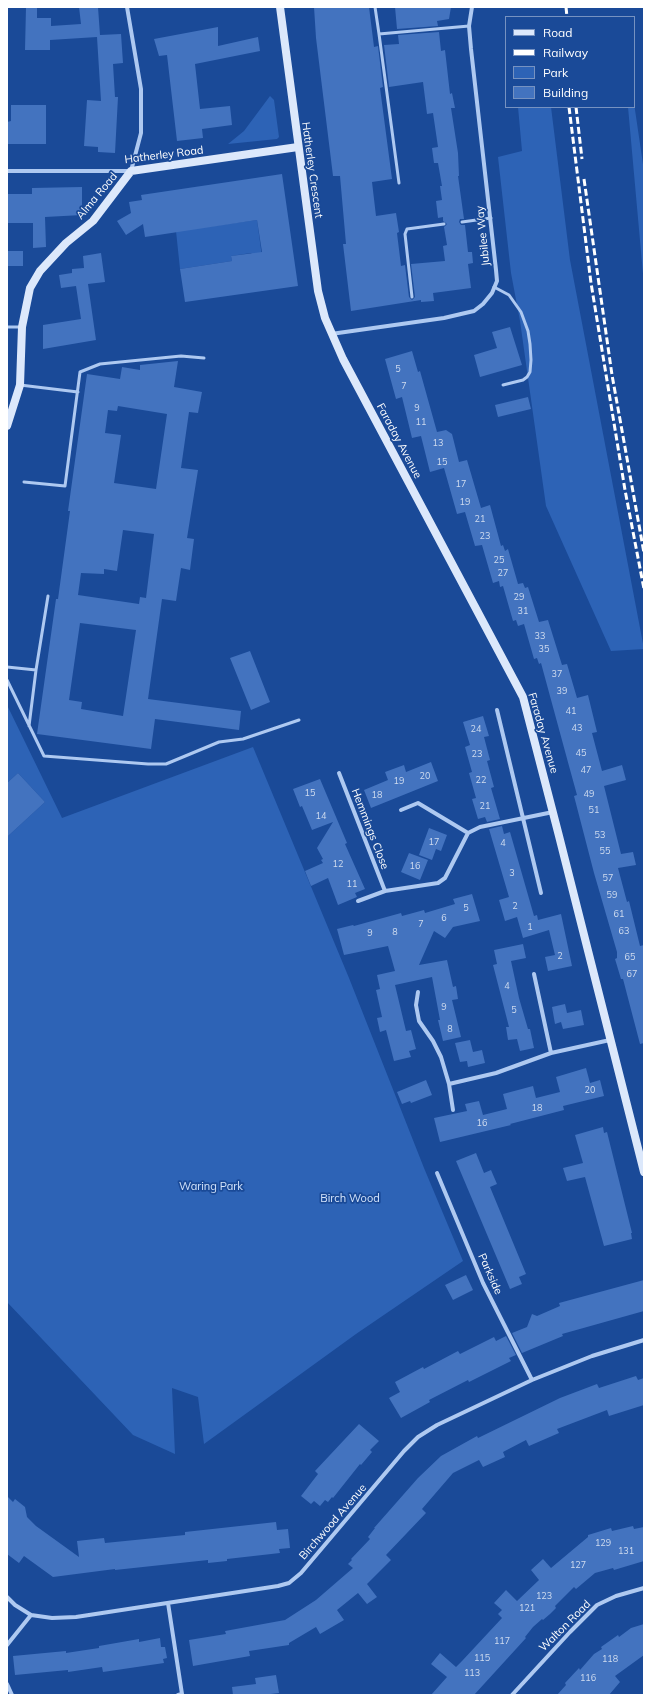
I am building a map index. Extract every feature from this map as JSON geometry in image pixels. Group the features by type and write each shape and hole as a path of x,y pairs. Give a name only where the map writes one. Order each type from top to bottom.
{"street":[{"name":"Alma Road","path":"7,426 20,385 22,327 30,288 40,271 66,243 93,221 131,171 141,133 141,90 127,7"},
{"name":"Hatherley Crescent","path":"280,7 318,291 325,318 332,334"},
{"name":"Jubilee Way","path":"332,334 444,318 474,311 483,304 492,293 497,281 491,218 474,83 469,26 472,7"},
{"name":"Hatherley Road","path":"7,171 131,171 298,147"},
{"name":"Faraday Avenue","path":"332,334 343,360 519,690 524,703 644,1172"},
{"path":"497,710 541,894"},
{"name":"Hemmings Close","path":"339,774 385,891"},
{"path":"401,810 418,803 468,833"},
{"path":"358,901 385,891 438,883 445,878 468,833 480,827 553,812"},
{"path":"534,974 551,1054"},
{"path":"418,992 416,1005 419,1021 433,1040 441,1057 449,1084 453,1110"},
{"path":"449,1084 496,1073 551,1054 610,1040"},
{"name":"Parkside","path":"437,1173 483,1283 532,1380"},
{"name":"Birchwood Avenue","path":"7,1597 15,1605 31,1614 52,1618 76,1617 290,1583 301,1573 404,1451 418,1437 437,1425 532,1380 592,1356 644,1340"},
{"name":"Walton Road","path":"512,1695 574,1628 597,1606 618,1595 644,1588"},
{"path":"168,1603 182,1694 178,1695"},
{"path":"7,1645 31,1614"},
{"path":"7,1684 12,1695"}],"lane":[{"path":"375,7 398,183"},
{"path":"379,34 469,26"},
{"path":"462,222 491,218"},
{"path":"412,297 405,234 407,229 444,224"},
{"path":"494,287 509,295 517,307 525,321 530,344 530,372 527,377 523,380 503,385"},
{"path":"7,327 22,327"},
{"path":"24,482 65,486 80,372 100,364 181,356 204,358"},
{"path":"20,385 78,392"},
{"path":"29,726 48,596"},
{"path":"7,667 36,670"},
{"path":"7,680 44,756 166,764 219,742 243,739 299,720"}],"green space":[{"path":"270,96 274,100 279,137 277,139 228,144 244,131"},
{"path":"518,108 551,108 570,260 644,649 611,651 546,506 520,321 511,273 498,157 522,151"},
{"path":"628,108 635,108 644,171 644,285"},
{"path":"257,220 263,264 251,253 231,256 232,261 180,269 176,231"},
{"name":"Waring Park","path":"7,705 62,818 253,747 349,978 424,1168 463,1261 356,1334 204,1444 198,1397 172,1388 175,1454 133,1435 7,1302 7,837 45,802 18,773 7,783"}],"building":[{"path":"26,7 37,7 37,18 51,18 51,26 81,24 79,7 98,7 100,35 121,34 123,63 113,64 115,97 118,97 115,153 98,152 98,147 84,146 87,100 101,101 97,37 50,40 50,50 25,50"},
{"path":"314,7 369,7 374,47 378,46 383,87 380,88 392,179 372,182 376,216 396,213 399,232 397,233 401,266 405,265 409,297 412,300 415,297 411,264 445,261 443,246 447,245 444,227 447,224 443,221 443,217 438,218 436,201 442,200 440,186 442,186 438,163 434,163 432,148 438,147 433,113 427,114 423,82 389,87 384,45 399,44 398,35 439,32 441,51 445,50 450,94 452,93 455,108 451,108 458,153 458,176 464,219 460,219 459,222 461,225 465,225 468,252 472,252 473,263 468,264 471,288 433,293 434,301 421,302 421,300 351,311 343,244 346,244 340,176 333,176 316,38"},
{"path":"395,7 451,7 449,19 437,21 438,26 397,29"},
{"path":"218,27 218,46 258,37 260,51 195,64 200,109 230,106 232,125 202,129 203,138 177,141 167,55 159,56 154,39"},
{"path":"11,105 46,105 46,144 7,144 7,122 11,121"},
{"path":"282,174 298,286 185,302 180,269 232,261 231,256 262,252 257,220 145,237 143,224 126,235 117,221 131,213 129,202 142,200 141,195"},
{"path":"82,187 82,215 45,217 46,247 33,248 33,223 7,223 7,194 32,194 32,188"},
{"path":"7,251 23,251 23,266 7,266"},
{"path":"101,253 105,282 88,284 96,340 43,349 43,325 81,319 76,286 61,288 59,275 72,273 72,269 84,268 83,256"},
{"path":"510,327 522,365 480,377 474,355 497,348 492,332"},
{"path":"412,351 418,372 420,371 437,432 446,430 452,434 459,462 467,460 481,508 490,505 501,546 503,545 505,551 508,549 518,584 523,583 525,588 528,587 539,622 548,620 562,665 567,664 577,698 588,695 597,732 592,733 602,771 622,765 626,780 604,786 621,854 633,852 636,865 618,868 627,902 629,901 640,946 644,945 644,1043 640,1044 623,979 621,979 615,959 617,958 617,952 594,873 574,796 577,795 541,663 539,664 537,658 534,659 524,624 518,626 516,620 513,621 503,586 500,587 499,581 493,583 482,545 475,546 465,512 457,514 444,468 430,472 421,436 412,438 402,397 396,399 385,359"},
{"path":"178,361 174,387 202,392 198,413 189,412 181,468 198,470 187,538 194,539 190,570 181,568 176,601 162,599 148,699 241,711 239,730 155,719 151,749 37,734 56,599 58,599 70,511 68,511 87,374 120,379 122,367 140,370 140,365","holes":["118,406 167,414 156,489 114,483 121,435 105,433 108,410 117,411","123,530 154,534 146,598 140,597 139,604 78,595 81,573 104,574 104,569 117,571","80,623 136,630 123,716 81,709 82,702 69,700"]},
{"path":"528,397 531,409 498,417 495,405"},
{"path":"250,651 270,702 251,710 230,658"},
{"path":"483,716 489,736 484,737 490,760 487,761 494,787 491,788 500,819 487,822 485,817 478,819 472,799 476,798 469,773 472,772 465,747 470,745 463,722"},
{"path":"431,762 438,781 371,808 364,790 388,780 385,772 404,765 406,772"},
{"path":"18,773 45,802 7,837 7,783"},
{"path":"320,779 347,843 345,844 365,889 355,893 357,897 338,905 328,878 311,886 305,871 323,863 321,860 323,859 317,848 333,822 312,830 302,806 300,807 293,789"},
{"path":"502,826 504,834 510,832 534,916 537,915 538,920 561,914 572,966 548,971 545,957 555,955 549,930 523,938 517,917 505,921 499,900 509,897 489,829"},
{"path":"429,828 447,835 441,851 436,849 432,860 419,855"},
{"path":"409,853 428,860 420,880 401,872"},
{"path":"472,894 480,921 453,927 445,938 434,931 419,965 447,960 453,987 456,986 458,999 452,1000 461,1037 443,1041 438,1020 440,1020 432,977 395,985 406,1031 411,1030 416,1049 409,1051 411,1057 394,1061 386,1030 380,1032 377,1018 382,1017 376,990 380,989 377,975 395,971 388,946 344,955 337,929 354,926 401,913 402,916 424,910 425,913 455,904 453,899"},
{"path":"523,944 526,958 511,961 519,998 528,1029 530,1029 534,1048 520,1051 517,1039 508,1040 506,1027 509,1027 493,965 497,964 494,950"},
{"path":"565,1004 567,1013 581,1010 584,1025 563,1029 561,1022 555,1024 552,1007"},
{"path":"470,1040 473,1052 482,1050 485,1063 468,1067 467,1061 460,1062 455,1043"},
{"path":"586,1068 590,1083 600,1080 604,1096 563,1106 564,1110 510,1124 511,1125 440,1142 434,1118 467,1111 465,1104 479,1101 483,1115 507,1109 503,1094 533,1086 536,1098 560,1092 556,1077"},
{"path":"426,1080 432,1095 411,1103 410,1101 402,1104 397,1092"},
{"path":"603,1127 604,1133 607,1132 632,1233 632,1239 604,1246 585,1177 567,1181 563,1168 583,1163 575,1135"},
{"path":"476,1153 484,1173 491,1170 497,1184 490,1187 526,1274 519,1277 522,1284 510,1289 456,1161"},
{"path":"466,1275 473,1290 453,1300 445,1285"},
{"path":"644,1280 644,1311 562,1334 563,1336 522,1353 512,1333 527,1327 532,1314 537,1316 560,1306 559,1303"},
{"path":"506,1336 516,1355 509,1358 511,1361 469,1382 468,1380 429,1400 430,1402 401,1418 389,1398 400,1392 395,1382 458,1351 460,1354 494,1337 496,1341"},
{"path":"636,1376 638,1380 644,1378 644,1405 609,1416 607,1410 557,1429 559,1433 529,1446 526,1440 503,1452 505,1457 483,1467 479,1460 453,1473 422,1509 426,1513 386,1555 391,1560 367,1584 377,1597 367,1604 358,1593 337,1610 344,1620 320,1634 316,1627 289,1643 289,1645 249,1651 250,1656 193,1666 189,1640 226,1634 225,1631 285,1620 316,1600 353,1568 348,1564 370,1539 368,1537 374,1528 418,1478 441,1456 477,1436 478,1438 560,1398 597,1384 599,1388"},
{"path":"359,1424 379,1441 370,1450 372,1452 361,1465 360,1464 333,1498 332,1497 328,1502 325,1500 320,1506 314,1501 311,1504 301,1496 318,1474 315,1471"},
{"path":"7,1496 13,1502 15,1499 25,1507 27,1517 36,1526 79,1557 77,1541 104,1538 105,1543 185,1535 185,1532 276,1522 277,1530 288,1529 290,1548 279,1549 280,1553 227,1559 227,1561 208,1563 208,1560 53,1577 24,1556 19,1563 7,1554"},
{"path":"633,1526 634,1529 644,1527 644,1561 614,1570 613,1568 595,1573 576,1589 574,1587 555,1606 556,1608 550,1614 533,1627 525,1637 526,1638 474,1695 431,1695 447,1677 431,1664 440,1653 456,1667 502,1618 498,1614 502,1610 494,1603 506,1590 517,1601 539,1580 531,1570 543,1559 551,1568 588,1537 588,1535 611,1528 612,1531"},
{"path":"644,1624 644,1655 615,1676 620,1682 609,1695 557,1695 566,1685 565,1683 579,1668 580,1670 594,1654 602,1649 601,1647 631,1628"},
{"path":"160,1638 161,1647 165,1647 167,1658 163,1659 164,1663 103,1672 102,1667 68,1672 68,1670 15,1675 13,1656 66,1651 66,1653 99,1648 99,1646 139,1639 139,1642"},
{"path":"276,1675 279,1693 262,1695 233,1695 232,1687 256,1684 255,1678"}],"railway":[{"path":"566,7 567,16"},
{"path":"569,108 591,283 625,490 644,589"},
{"path":"576,108 582,159"},
{"path":"584,179 612,375 644,553"}],"park label":[{"name":"Birch Wood","path":"350,1199"}]}
